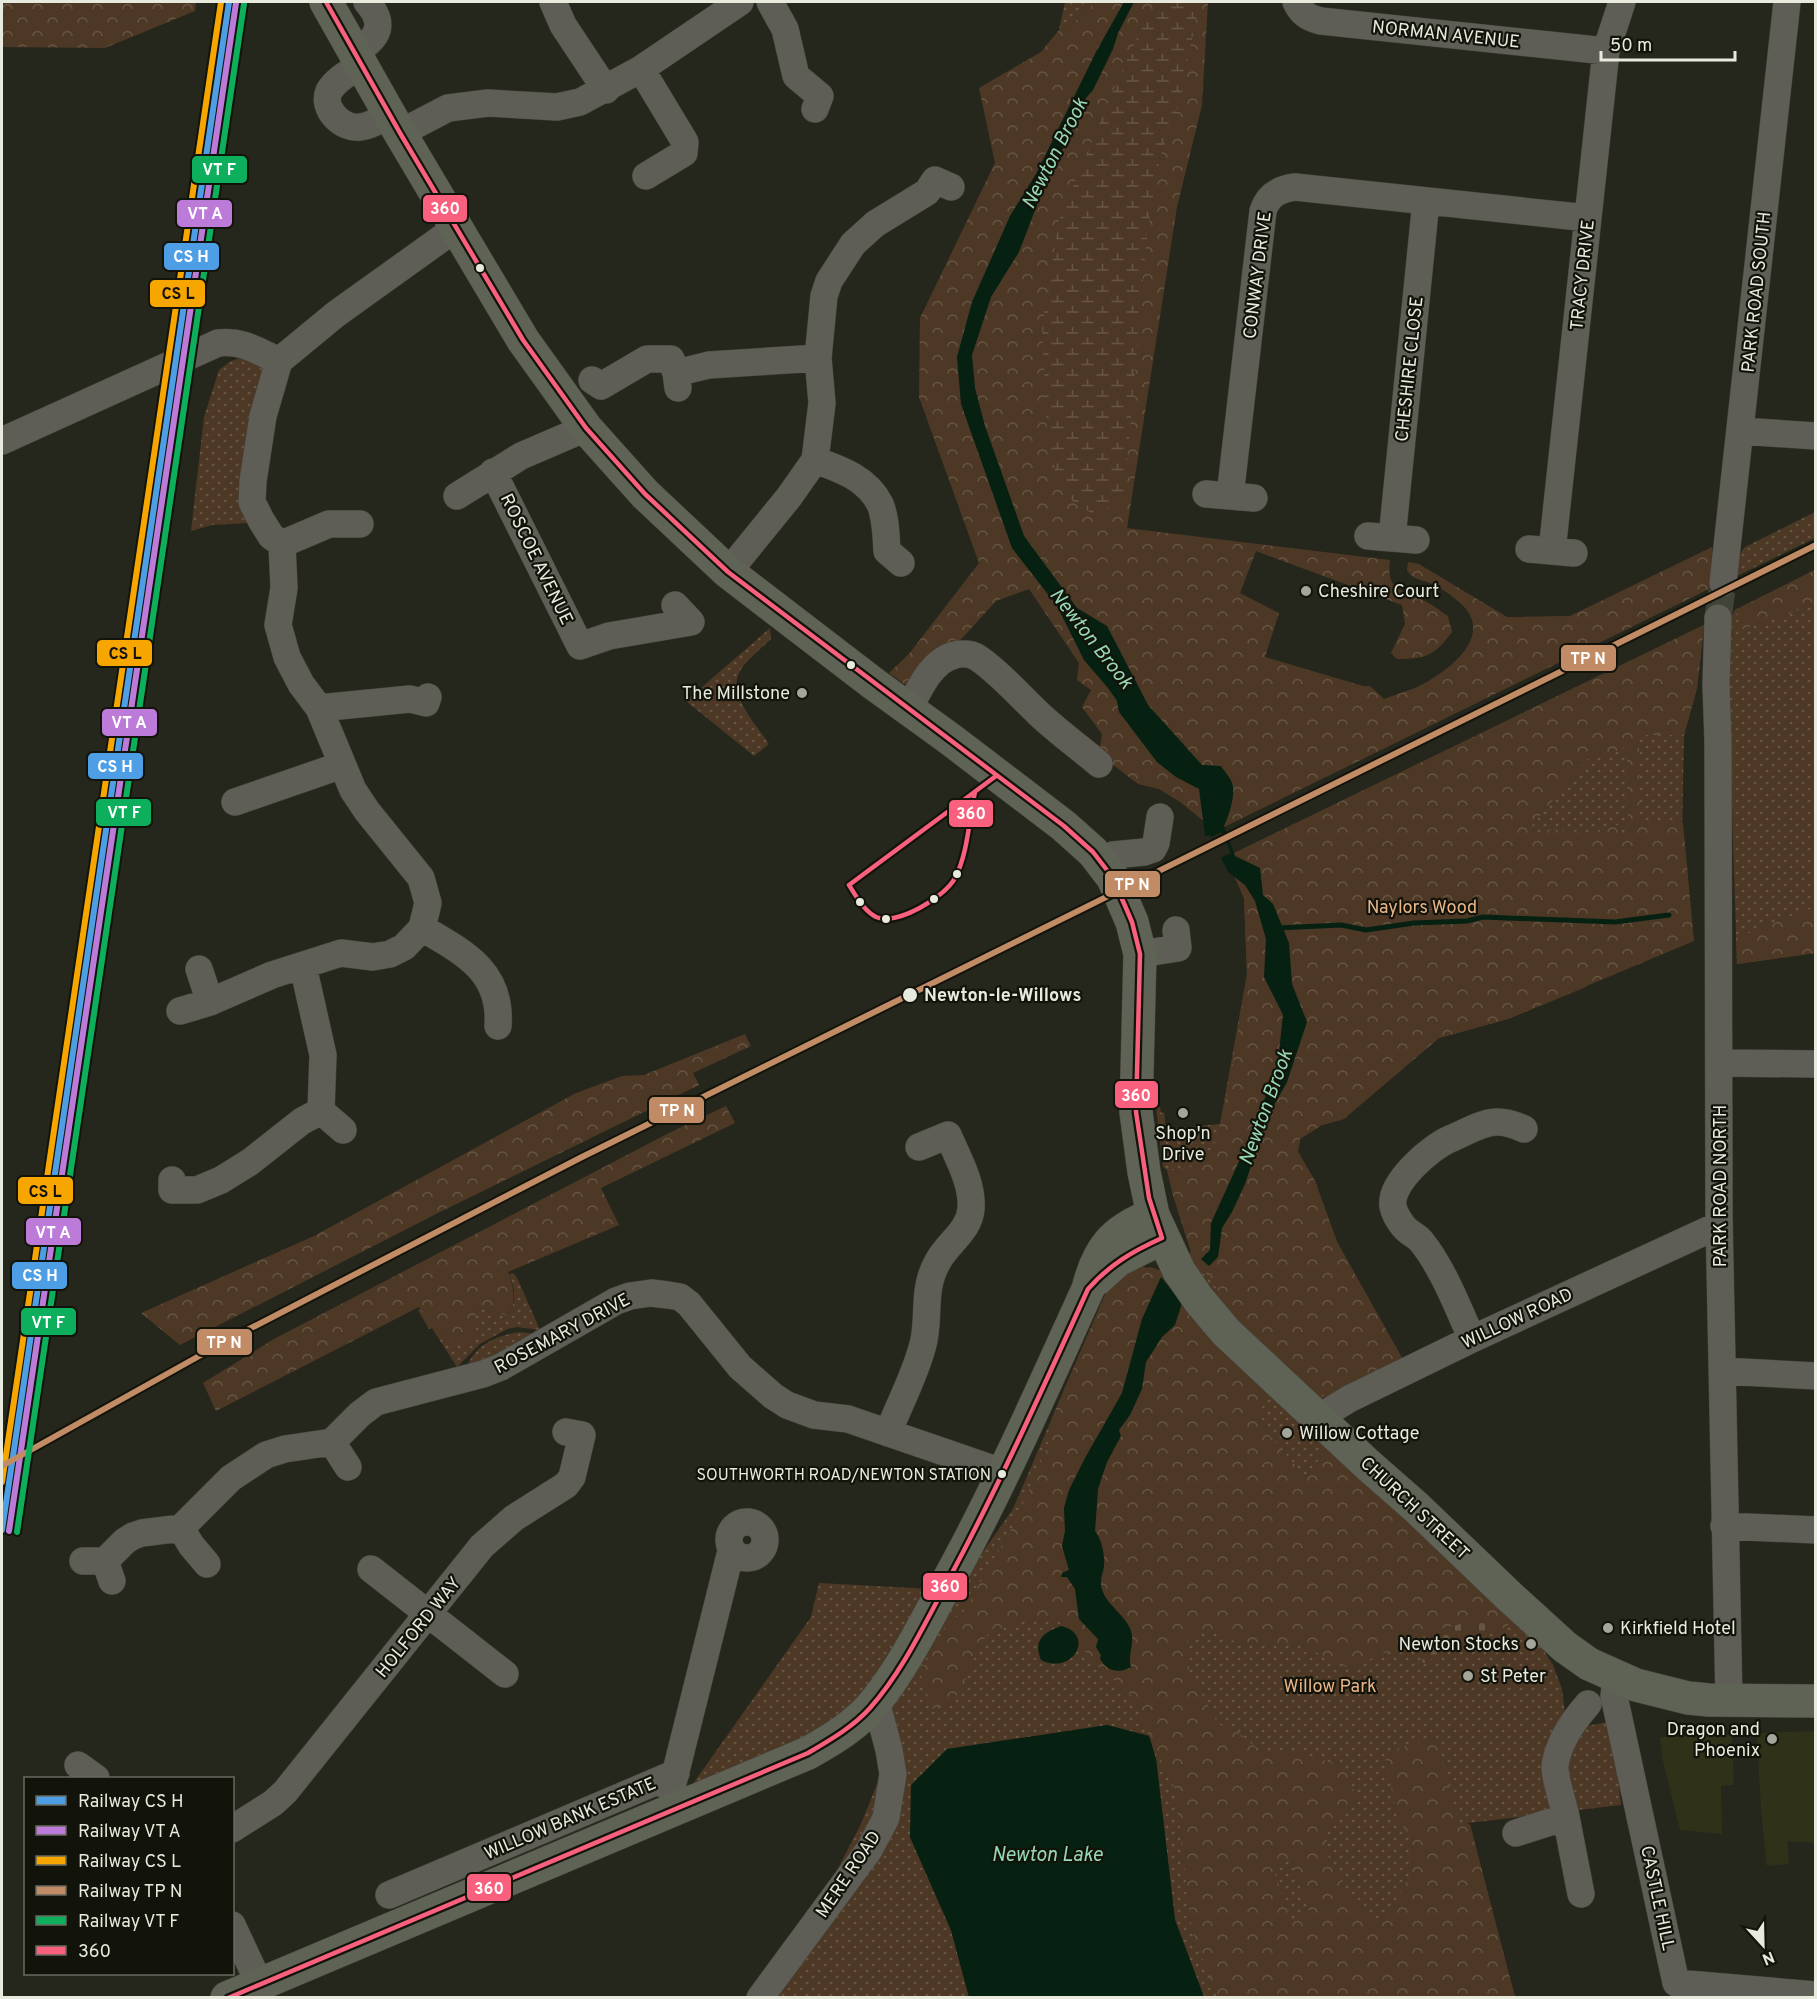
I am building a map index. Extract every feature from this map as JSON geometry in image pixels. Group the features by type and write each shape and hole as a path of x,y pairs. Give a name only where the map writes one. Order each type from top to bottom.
{"main road":[{"name":"CHURCH STREET","path":"326,2 395,124 523,340 586,428 645,494 728,572 1064,826 1100,861 1113,878 1137,938 1140,954 1136,1112 1157,1227 1179,1271 1199,1300 1241,1347 1565,1647 1615,1686 1636,1685 1688,1698 1729,1701 1815,1701"},
{"path":"227,1998 808,1753 861,1718 876,1701 906,1658 1005,1473 1088,1289 1097,1259 1103,1249 1124,1229 1157,1227"}],"street":[{"path":"367,2 377,17 376,33 372,41 328,93 327,103 331,111 340,122 349,127 395,124 448,108 488,104 557,107 580,102 606,90 641,69 738,2"},
{"path":"553,2 562,25 606,90"},
{"path":"770,2 785,29 796,76 821,97"},
{"name":"NORMAN AVENUE","path":"1296,2 1306,15 1321,21 1605,51"},
{"name":"TRACY DRIVE","path":"1552,551 1605,51 1622,2"},
{"name":"PARK ROAD SOUTH","path":"1723,583 1787,2"},
{"path":"641,69 691,143 684,153 646,176"},
{"path":"728,572 789,497 815,460 822,402 819,358 826,289 829,281 853,244 875,224 927,192 936,179"},
{"name":"CONWAY DRIVE","path":"1230,496 1266,203 1279,190 1295,187 1588,218"},
{"name":"CHESHIRE CLOSE","path":"1392,538 1426,201"},
{"path":"282,544 271,536 252,502 263,416 279,361 336,314 456,228"},
{"path":"2,441 209,346 230,341 250,346 279,361"},
{"path":"592,380 601,386 647,359 671,359 677,381 709,365 819,358"},
{"path":"457,496 521,456 586,428"},
{"path":"1741,430 1815,436"},
{"path":"815,460 852,475 868,487 880,504 884,519 886,556"},
{"name":"ROSCOE AVENUE","path":"493,472 584,653 609,636 689,619"},
{"path":"282,544 329,524 361,525"},
{"path":"180,1011 210,1002 272,975 341,953 373,957 390,954 404,947 423,928 428,903 421,878 353,790 319,708 301,684 287,657 278,625 284,588 282,544"},
{"name":"PARK ROAD NORTH","path":"1718,618 1716,671 1720,1063 1719,1225 1729,1701"},
{"path":"909,709 939,663 955,655 971,654 987,665 1065,738 1093,749"},
{"path":"319,708 410,699 426,703"},
{"path":"235,802 342,765"},
{"path":"1100,861 1113,855 1152,857 1160,818"},
{"path":"423,928 477,963 492,984 499,1009 496,1027"},
{"path":"1140,954 1178,948"},
{"path":"303,966 323,1055 321,1111"},
{"path":"199,969 210,1002"},
{"path":"1720,1063 1815,1064"},
{"path":"1472,1339 1435,1262 1420,1239 1406,1229 1397,1216 1393,1207 1394,1192 1410,1170 1440,1144 1494,1120 1514,1103"},
{"path":"321,1111 343,1130"},
{"path":"171,1189 198,1190 221,1180 249,1162 302,1121 321,1111"},
{"path":"1494,1120 1509,1122 1524,1129"},
{"path":"888,1433 923,1347 925,1303 937,1261 964,1228 971,1209 969,1185 958,1131 918,1148"},
{"name":"WILLOW ROAD","path":"1318,1418 1349,1399 1472,1339 1719,1225"},
{"name":"ROSEMARY DRIVE","path":"332,1442 360,1414 372,1393 483,1374 501,1367 616,1301 630,1296 684,1287 689,1304 705,1322 719,1360 772,1396 794,1408 814,1415 848,1419 1005,1473"},
{"path":"1723,1371 1815,1376"},
{"name":"HOLFORD WAY","path":"234,1828 279,1799 482,1546 514,1518 566,1485 572,1477 582,1435 566,1432"},
{"path":"100,1568 125,1541 133,1536 181,1528 231,1478 249,1464 266,1455 285,1449 332,1442 348,1467"},
{"path":"1724,1526 1815,1530"},
{"path":"181,1528 191,1545 210,1568"},
{"name":"WILLOW BANK ESTATE","path":"665,1815 731,1551"},
{"path":"371,1569 505,1674"},
{"path":"1581,1894 1555,1767 1564,1738 1575,1719 1576,1708 1615,1686"},
{"name":"CASTLE HILL","path":"1615,1686 1676,1983 1815,1995"},
{"name":"MERE ROAD","path":"760,1998 868,1850 886,1818 893,1774 876,1701"},
{"name":"WILLOW BANK ESTATE","path":"393,1886 676,1773"},
{"path":"1516,1833 1566,1817"},
{"path":"234,1929 259,1983"}],"shaded area":[{"path":"1815,1731 1815,1843 1787,1841 1789,1864 1767,1866 1757,1733"},
{"path":"1732,1735 1734,1785 1721,1786 1722,1834 1680,1830 1663,1761 1660,1737"}],"green space":[{"path":"2,2 196,2 195,11 105,48 2,47"},
{"path":"1065,2 1095,2 1070,26 1059,30"},
{"path":"1095,2 1208,2 1202,105 1177,207 1127,528 1390,560 1390,578 1397,588 1448,616 1452,632 1434,651 1422,657 1397,659 1391,653 1405,624 1402,605 1256,551 1240,593 1279,613 1265,657 1363,686 1370,686 1384,699 1415,688 1442,672 1465,650 1472,637 1473,624 1468,611 1442,589 1412,576 1407,570 1408,562 1419,564 1507,617 1570,616 1712,547 1711,588 1216,831 1180,802 1159,789 1138,784 1099,754 1102,734 1082,707 1091,690 1077,680 1079,663 1029,589 996,601 914,691 889,673 909,654 979,563 919,397 920,318 995,163 979,88 1041,52 1059,30 1070,26"},
{"path":"1158,2 1199,2 1181,97 1160,158 1147,233 1124,498 1094,515 1067,497 1056,475 1047,430 1042,326 1059,220 1117,81 1140,32"},
{"path":"242,357 261,365 264,371 239,486 239,497 247,523 212,525 191,531 204,417 219,370 229,362"},
{"path":"1815,512 1815,538 1735,577 1741,552 1745,547"},
{"path":"1815,570 1815,953 1737,964 1725,630 1735,610"},
{"path":"1815,570 1815,600 1782,617 1742,629 1735,610"},
{"name":"Willow Park","path":"1704,625 1697,688 1684,735 1682,837 1586,987 1508,1019 1439,1038 1344,1119 1322,1125 1300,1138 1298,1152 1315,1181 1337,1242 1402,1358 1299,1410 1509,1596 1553,1665 1562,1689 1567,1730 1612,1721 1621,1805 1468,1823 1515,1997 1204,1997 1175,1920 1156,1759 1149,1736 1107,1725 910,1837 951,1930 969,1997 771,1997 861,1824 887,1759 860,1701 842,1724 685,1795 811,1617 819,1583 931,1589 953,1594 1013,1509 1107,1290 1150,1267 1162,1271 1191,1252 1167,1170 1163,1167 1156,1107 1160,1107 1161,1113 1164,1112 1166,1129 1220,1124 1247,974 1244,898 1226,857"},
{"name":"Naylors Wood","path":"1704,625 1697,688 1684,735 1639,735 1640,823 1683,823 1694,941 1508,1019 1439,1038 1344,1119 1322,1125 1300,1139 1298,1152 1315,1181 1337,1242 1402,1358 1326,1397 1290,1373 1250,1336 1191,1252 1167,1169 1185,1169 1196,1165 1211,1152 1217,1138 1231,1075 1247,974 1244,898 1226,857","holes":["1627,746 1628,838 1619,832 1620,825 1607,826 1596,834 1550,829 1537,834 1530,828 1587,759"]},
{"path":"770,628 771,639 745,665 739,673 737,682 740,701 769,744 754,756 686,701"},
{"path":"1815,907 1815,953 1737,964 1736,938"},
{"path":"745,1034 751,1046 693,1073 699,1085 438,1213 180,1345 141,1313 314,1236 576,1093 622,1076 644,1075"},
{"path":"726,1106 735,1123 601,1188 619,1225 508,1272 513,1291 511,1311 505,1315 481,1308 475,1310 476,1329 464,1345 447,1340 419,1307 216,1411 203,1383 274,1339 669,1133"},
{"path":"1135,1265 1162,1271 1170,1288 1274,1396 1263,1402 1261,1417 1268,1434 1306,1477 1325,1451 1441,1548 1511,1622 1504,1628 1490,1623 1472,1621 1441,1629 1349,1668 1297,1643 1243,1645 1207,1629 1188,1638 1189,1671 1218,1724 1239,1733 1260,1751 1294,1752 1340,1765 1350,1779 1356,1798 1341,1819 1327,1826 1327,1854 1350,1897 1372,1918 1387,1919 1410,1874 1411,1839 1398,1820 1384,1753 1436,1737 1459,1824 1470,1824 1515,1997 1217,1997 1192,1931 1175,1789 1133,1697 1100,1668 1056,1618 1023,1621 990,1632 976,1649 967,1676 953,1703 931,1709 920,1672 947,1625 963,1612 1014,1525 1050,1440 1051,1420 1107,1290","holes":["1290,1859 1310,1914 1292,1921 1272,1866"]},
{"path":"512,1273 518,1280 540,1330 517,1327 507,1329 480,1344 457,1367 418,1310 421,1308 447,1340 475,1310 481,1308 505,1315 511,1311 514,1293 509,1275"},
{"path":"520,1332 537,1334 540,1337 467,1367 475,1353 488,1342"},
{"path":"1472,1621 1490,1623 1504,1628 1423,1663 1416,1640 1441,1629"}],"water":[{"name":"Newton Brook","path":"1124,2 1134,2 1093,90 1086,98 1066,145 1055,158 1019,252 991,297 972,355 975,388 985,426 1024,536 1077,608 1107,626 1148,705 1202,765 1221,766 1228,776 1232,783 1233,799 1224,826 1235,856 1260,868 1263,895 1273,904 1289,943 1292,984 1307,1022 1287,1082 1267,1118 1245,1184 1222,1228 1218,1257 1209,1266 1201,1259 1210,1250 1211,1223 1247,1144 1278,1061 1283,1015 1264,977 1266,939 1255,901 1245,885 1228,872 1210,835 1205,836 1199,789 1176,777 1157,762 1119,712 1117,701 1108,688 1084,660 1057,606 1012,548 961,404 957,357 972,302 1010,216 1036,174 1096,52"},
{"path":"1161,1277 1182,1303 1175,1325 1162,1337 1146,1362 1142,1389 1130,1415 1119,1430 1121,1436 1107,1462 1098,1489 1095,1531 1104,1557 1101,1586 1104,1595 1125,1620 1132,1636 1131,1667 1118,1671 1105,1666 1102,1662 1096,1647 1098,1639 1079,1619 1075,1589 1067,1577 1061,1577 1062,1573 1069,1570 1062,1546 1065,1531 1064,1508 1069,1490 1085,1458 1122,1393 1142,1319"},
{"path":"1061,1626 1072,1630 1077,1637 1076,1652 1063,1663 1041,1660 1038,1647 1041,1638 1049,1631"},
{"name":"Newton Lake","path":"1107,1725 1149,1736 1156,1759 1175,1920 1204,1997 969,1997 951,1930 910,1837 911,1785 947,1749"}],"pier":[{"path":"1221,832 1231,853 1218,859 1208,839"}],"waterway":[{"path":"1277,928 1341,925 1366,930 1414,923 1467,921 1483,917 1615,922 1669,915"}],"tunnel":[{"path":"1718,618 1723,583"}],"transit line":[{"path":"2,1482 221,2"},
{"path":"2,1530 229,2"},
{"name":"360","path":"228,1998 808,1753 856,1721 870,1708 892,1680 928,1619 1001,1477 1088,1289 1122,1259 1162,1238 1149,1198 1136,1112 1140,954 1132,922 1113,878 1093,852 1064,826 728,572 645,494 586,428 523,340 400,133 326,2"},
{"path":"9,1531 236,3"},
{"path":"17,1532 244,4"},
{"path":"2,1466 226,1341 580,1158 1816,545"},
{"name":"360","path":"849,885 996,776"},
{"name":"360","path":"849,885 864,907 876,917 885,919 908,914 931,901 950,886 955,878 965,847 975,792"}],"place":[{"name":"Cheshire Court","path":"1306,591"},
{"name":"The Millstone","path":"802,693"},
{"name":"Newton-le-Willows","path":"910,995"},
{"name":"Shop'n Drive","path":"1183,1113"},
{"name":"Willow Cottage","path":"1287,1433"},
{"name":"SOUTHWORTH ROAD/NEWTON STATION","path":"1002,1474"},
{"name":"Kirkfield Hotel","path":"1608,1628"},
{"name":"Newton Stocks","path":"1531,1644"},
{"name":"St Peter","path":"1468,1676"},
{"name":"Dragon and Phoenix","path":"1772,1739"}]}
